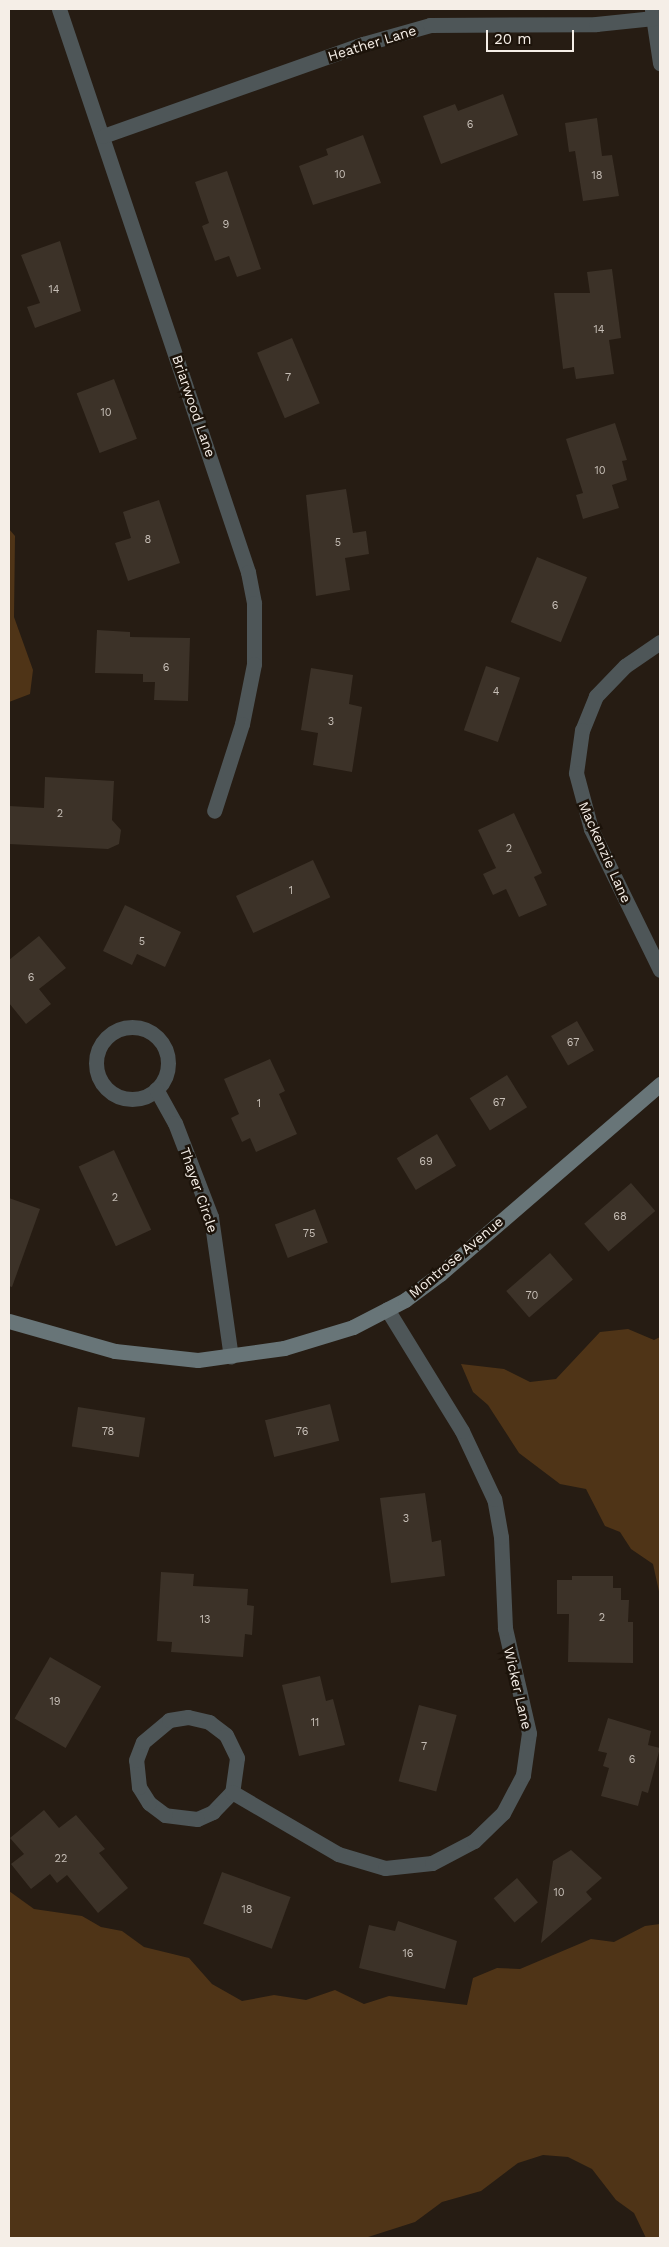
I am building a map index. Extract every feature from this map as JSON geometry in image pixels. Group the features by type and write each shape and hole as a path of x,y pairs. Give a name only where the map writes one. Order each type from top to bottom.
{"main road":[{"name":"Montrose Avenue","path":"9,1321 114,1351 173,1359 231,1356 318,1339 387,1309 440,1274 660,1084"}],"street":[{"name":"Briarwood Lane","path":"59,9 240,543 254,603 249,695 214,811"},
{"name":"Heather Lane","path":"103,136 363,44 430,25 596,24 653,13"},
{"path":"653,13 660,63"},
{"name":"Mackenzie Lane","path":"660,642 625,666 596,696 582,730 576,773 591,829 660,970"},
{"path":"133,1027 158,1038 167,1064 156,1089 131,1099 106,1087 96,1062 107,1037 133,1027"},
{"name":"Thayer Circle","path":"156,1089 175,1123 211,1217 231,1356"},
{"name":"Wicker Lane","path":"232,1792 338,1854 363,1864 407,1868 432,1864 474,1841 503,1813 523,1775 529,1733 505,1628 500,1536 494,1499 462,1431 387,1309"},
{"path":"188,1717 209,1722 226,1735 237,1758 232,1792 213,1812 197,1818 166,1815 149,1803 139,1787 136,1760 143,1742 169,1720 188,1717"}],"shaded area":[{"path":"9,529 15,536 14,617 33,670 30,694 9,702"},
{"path":"628,1329 654,1340 660,1337 660,1596 653,1564 631,1549 620,1532 605,1526 586,1489 560,1484 519,1453 488,1405 473,1392 461,1364 504,1369 530,1382 556,1379 600,1332"},
{"path":"9,1891 34,1909 82,1916 101,1927 122,1931 144,1947 189,1958 212,1984 242,2001 274,1995 306,2000 335,1990 364,2004 389,1996 467,2005 473,1978 497,1968 520,1969 591,1939 614,1942 645,1926 660,1924 660,2238 646,2238 634,2213 616,2200 592,2169 568,2157 543,2155 518,2163 481,2191 442,2202 415,2222 365,2238 9,2238"}],"building":[{"path":"503,94 518,135 441,164 423,116 455,104 458,111"},
{"path":"597,118 602,156 612,155 619,196 583,201 575,151 569,152 565,123"},
{"path":"363,135 381,183 313,205 299,166 328,155 326,149"},
{"path":"227,171 261,269 237,277 229,256 215,261 202,226 209,223 195,182"},
{"path":"60,241 81,311 35,328 27,307 40,303 21,255"},
{"path":"612,269 621,338 609,340 614,374 576,379 574,367 563,369 554,293 590,293 587,272"},
{"path":"292,338 320,403 285,418 257,353"},
{"path":"114,379 137,439 100,453 77,393"},
{"path":"615,423 627,460 622,461 627,480 612,485 619,508 583,519 576,495 583,493 566,439"},
{"path":"346,489 353,533 366,531 369,554 345,558 350,590 316,596 306,495"},
{"path":"159,500 180,563 128,581 115,543 131,538 123,512"},
{"path":"537,557 587,577 561,642 511,622"},
{"path":"97,630 130,632 130,637 190,638 188,701 154,700 155,682 143,682 143,674 95,673"},
{"path":"486,666 520,678 498,742 464,730"},
{"path":"311,668 353,675 349,704 362,707 352,772 313,765 318,733 301,730"},
{"path":"45,777 114,781 112,820 121,830 119,844 108,849 9,844 9,806 44,808"},
{"path":"514,813 542,873 534,877 547,905 519,917 506,889 493,895 483,874 496,868 478,830"},
{"path":"313,860 330,897 253,933 236,896"},
{"path":"125,905 181,932 165,967 137,954 132,965 103,951"},
{"path":"39,936 66,968 39,989 51,1004 26,1024 9,1003 9,960"},
{"path":"577,1021 594,1050 568,1065 551,1036"},
{"path":"270,1059 285,1091 279,1094 297,1134 256,1152 250,1138 242,1142 231,1118 239,1114 224,1079"},
{"path":"507,1075 527,1107 490,1131 470,1098"},
{"path":"437,1134 456,1166 416,1190 397,1158"},
{"path":"114,1150 151,1230 116,1246 79,1166"},
{"path":"631,1183 655,1211 608,1252 584,1224"},
{"path":"9,1198 40,1209 12,1287 9,1286"},
{"path":"315,1209 328,1243 288,1258 275,1224"},
{"path":"550,1253 573,1279 529,1317 506,1291"},
{"path":"330,1404 339,1441 274,1457 265,1420"},
{"path":"78,1407 145,1418 139,1457 72,1447"},
{"path":"425,1493 432,1542 441,1540 445,1576 391,1583 380,1498"},
{"path":"161,1572 194,1574 193,1586 248,1589 247,1605 254,1606 252,1635 245,1634 243,1657 171,1652 172,1642 157,1641"},
{"path":"572,1576 613,1576 613,1588 621,1588 621,1600 629,1600 628,1622 633,1622 633,1663 568,1662 569,1614 557,1614 557,1580 572,1580"},
{"path":"50,1657 101,1686 66,1748 14,1718"},
{"path":"320,1676 326,1701 333,1699 345,1745 299,1756 282,1685"},
{"path":"419,1705 457,1715 436,1791 399,1781"},
{"path":"608,1718 651,1731 648,1745 660,1748 648,1793 642,1791 638,1806 601,1796 609,1768 603,1766 607,1753 598,1751"},
{"path":"44,1810 59,1828 76,1815 105,1849 99,1853 128,1888 98,1913 67,1875 57,1883 50,1874 31,1889 11,1864 24,1854 10,1838"},
{"path":"571,1850 602,1878 586,1892 592,1899 541,1943 553,1861"},
{"path":"222,1872 291,1897 272,1949 203,1924"},
{"path":"517,1878 538,1902 515,1922 494,1898"},
{"path":"398,1921 457,1941 445,1989 359,1968 369,1925 395,1931"}]}
